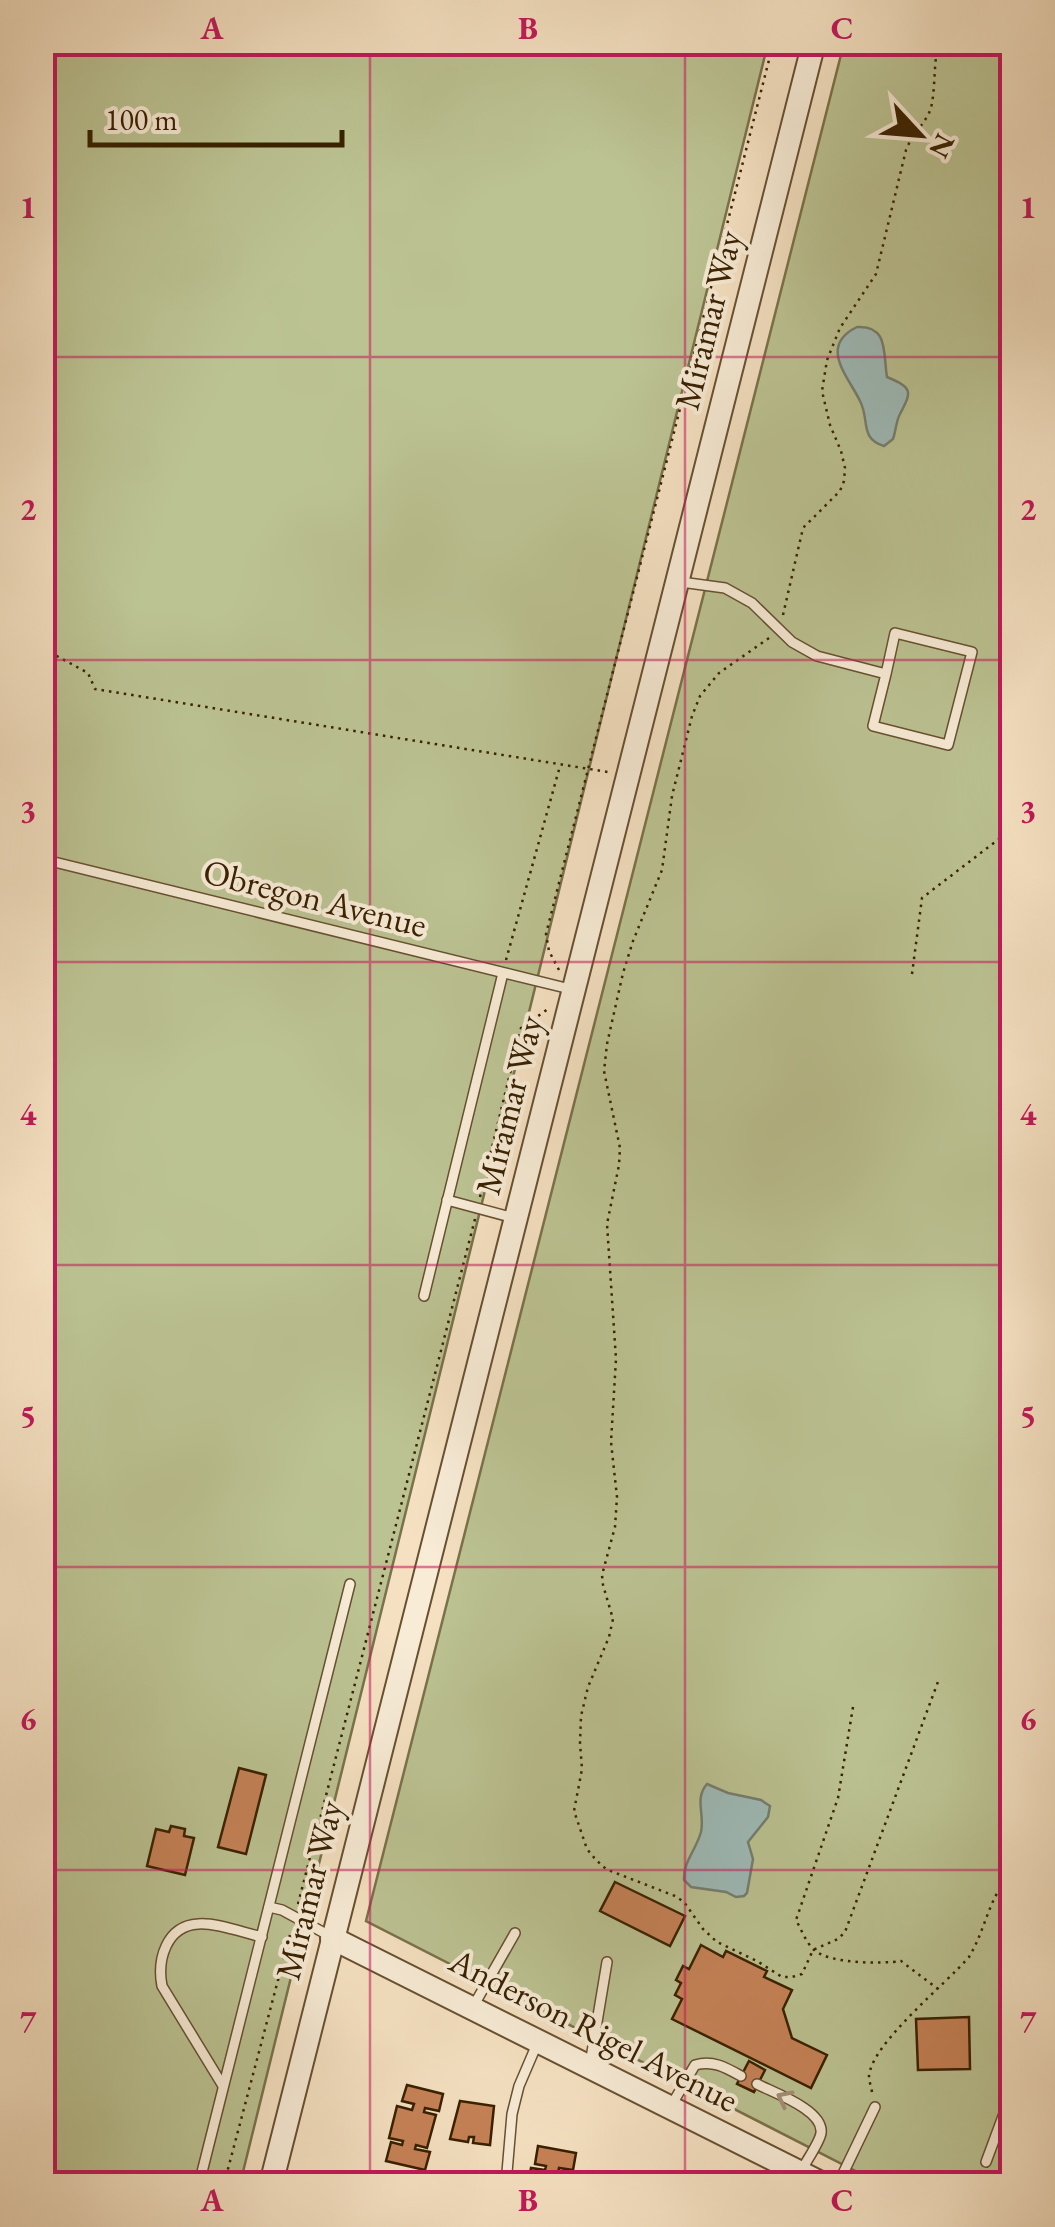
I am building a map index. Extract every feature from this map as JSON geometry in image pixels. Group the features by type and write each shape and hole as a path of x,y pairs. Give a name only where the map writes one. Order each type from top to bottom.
{"street":[{"name":"Miramar Way","path":"271,2184 516,1219 567,988 629,775 814,42"},
{"name":"Anderson Rigel Avenue","path":"332,1938 824,2184"}],"lane":[{"path":"678,582 725,588 752,603 792,642 817,656 886,674"},
{"path":"895,634 972,652 948,745 872,726 886,674 895,634"},
{"name":"Obregon Avenue","path":"42,860 567,988"},
{"path":"424,1296 503,972"},
{"path":"447,1200 516,1219"},
{"path":"199,2184 350,1584"},
{"path":"269,1907 332,1938"},
{"path":"223,2086 162,1986 160,1958 174,1935 200,1923 262,1937"},
{"path":"472,2008 515,1933"},
{"path":"590,2067 607,1962"},
{"path":"506,2184 518,2086 538,2041"},
{"path":"671,2108 694,2065 718,2064 741,2076"},
{"path":"758,2084 811,2111 819,2122 821,2133 800,2173"},
{"path":"986,2162 1012,2092"},
{"path":"838,2184 875,2107"}],"path":[{"path":"42,58 48,42"},
{"path":"224,2184 478,1208 521,1028 567,988 549,951 546,934 770,56 784,42"},
{"path":"939,1678 845,1932 813,1950 802,1974 782,1977 757,1960 717,1942 684,1902 606,1869 586,1849 574,1812 582,1769 580,1743 584,1703 613,1618 602,1575 615,1527 617,1497 611,1442 616,1359 607,1224 620,1148 604,1071 607,1044 633,941 662,870 672,796 685,738 700,696 720,672 778,630 802,528 840,491 844,481 842,451 830,425 822,391 827,360 840,328 876,274 906,150 932,105 940,42"},
{"path":"42,652 88,673 95,688 629,775"},
{"path":"503,972 560,764"},
{"path":"912,974 922,898 1012,829"},
{"path":"854,1707 838,1798 796,1920 813,1950 844,1960 901,1961 938,1989"},
{"path":"875,2107 869,2075 876,2058 906,2020 969,1956 993,1901 1012,1872"}],"green space":[{"path":"42,43 768,43 240,2184 43,2184"},
{"path":"844,43 1012,43 1012,2184 881,2184 366,1921"}],"water":[{"path":"857,327 880,336 887,377 908,391 893,439 884,446 868,433 863,408 839,362 839,343"},
{"path":"707,1784 770,1806 768,1817 748,1842 753,1859 744,1896 691,1887 684,1880 701,1832 700,1801"}],"building":[{"path":"239,1768 266,1775 246,1854 218,1847"},
{"path":"171,1826 185,1829 184,1836 194,1838 185,1875 147,1866 156,1829 169,1832"},
{"path":"615,1882 685,1916 670,1946 600,1911"},
{"path":"701,1945 723,1957 726,1951 767,1971 764,1977 792,1990 783,2009 792,2038 827,2055 811,2088 672,2019 682,1999 675,1995 681,1983 676,1980 683,1966 689,1969"},
{"path":"969,2017 970,2069 918,2070 916,2019"},
{"path":"749,2061 765,2070 754,2092 737,2084"},
{"path":"407,2085 443,2094 439,2111 425,2108 424,2112 436,2115 427,2148 416,2145 415,2149 430,2152 425,2170 386,2161 391,2142 402,2145 403,2141 389,2138 397,2106 412,2110 414,2104 402,2101"},
{"path":"460,2101 494,2106 490,2145 473,2143 474,2137 469,2137 468,2142 450,2139"},
{"path":"538,2146 576,2153 573,2170 559,2168 558,2173 569,2175 568,2184 528,2184 531,2168 545,2170 546,2166 535,2164"}]}
